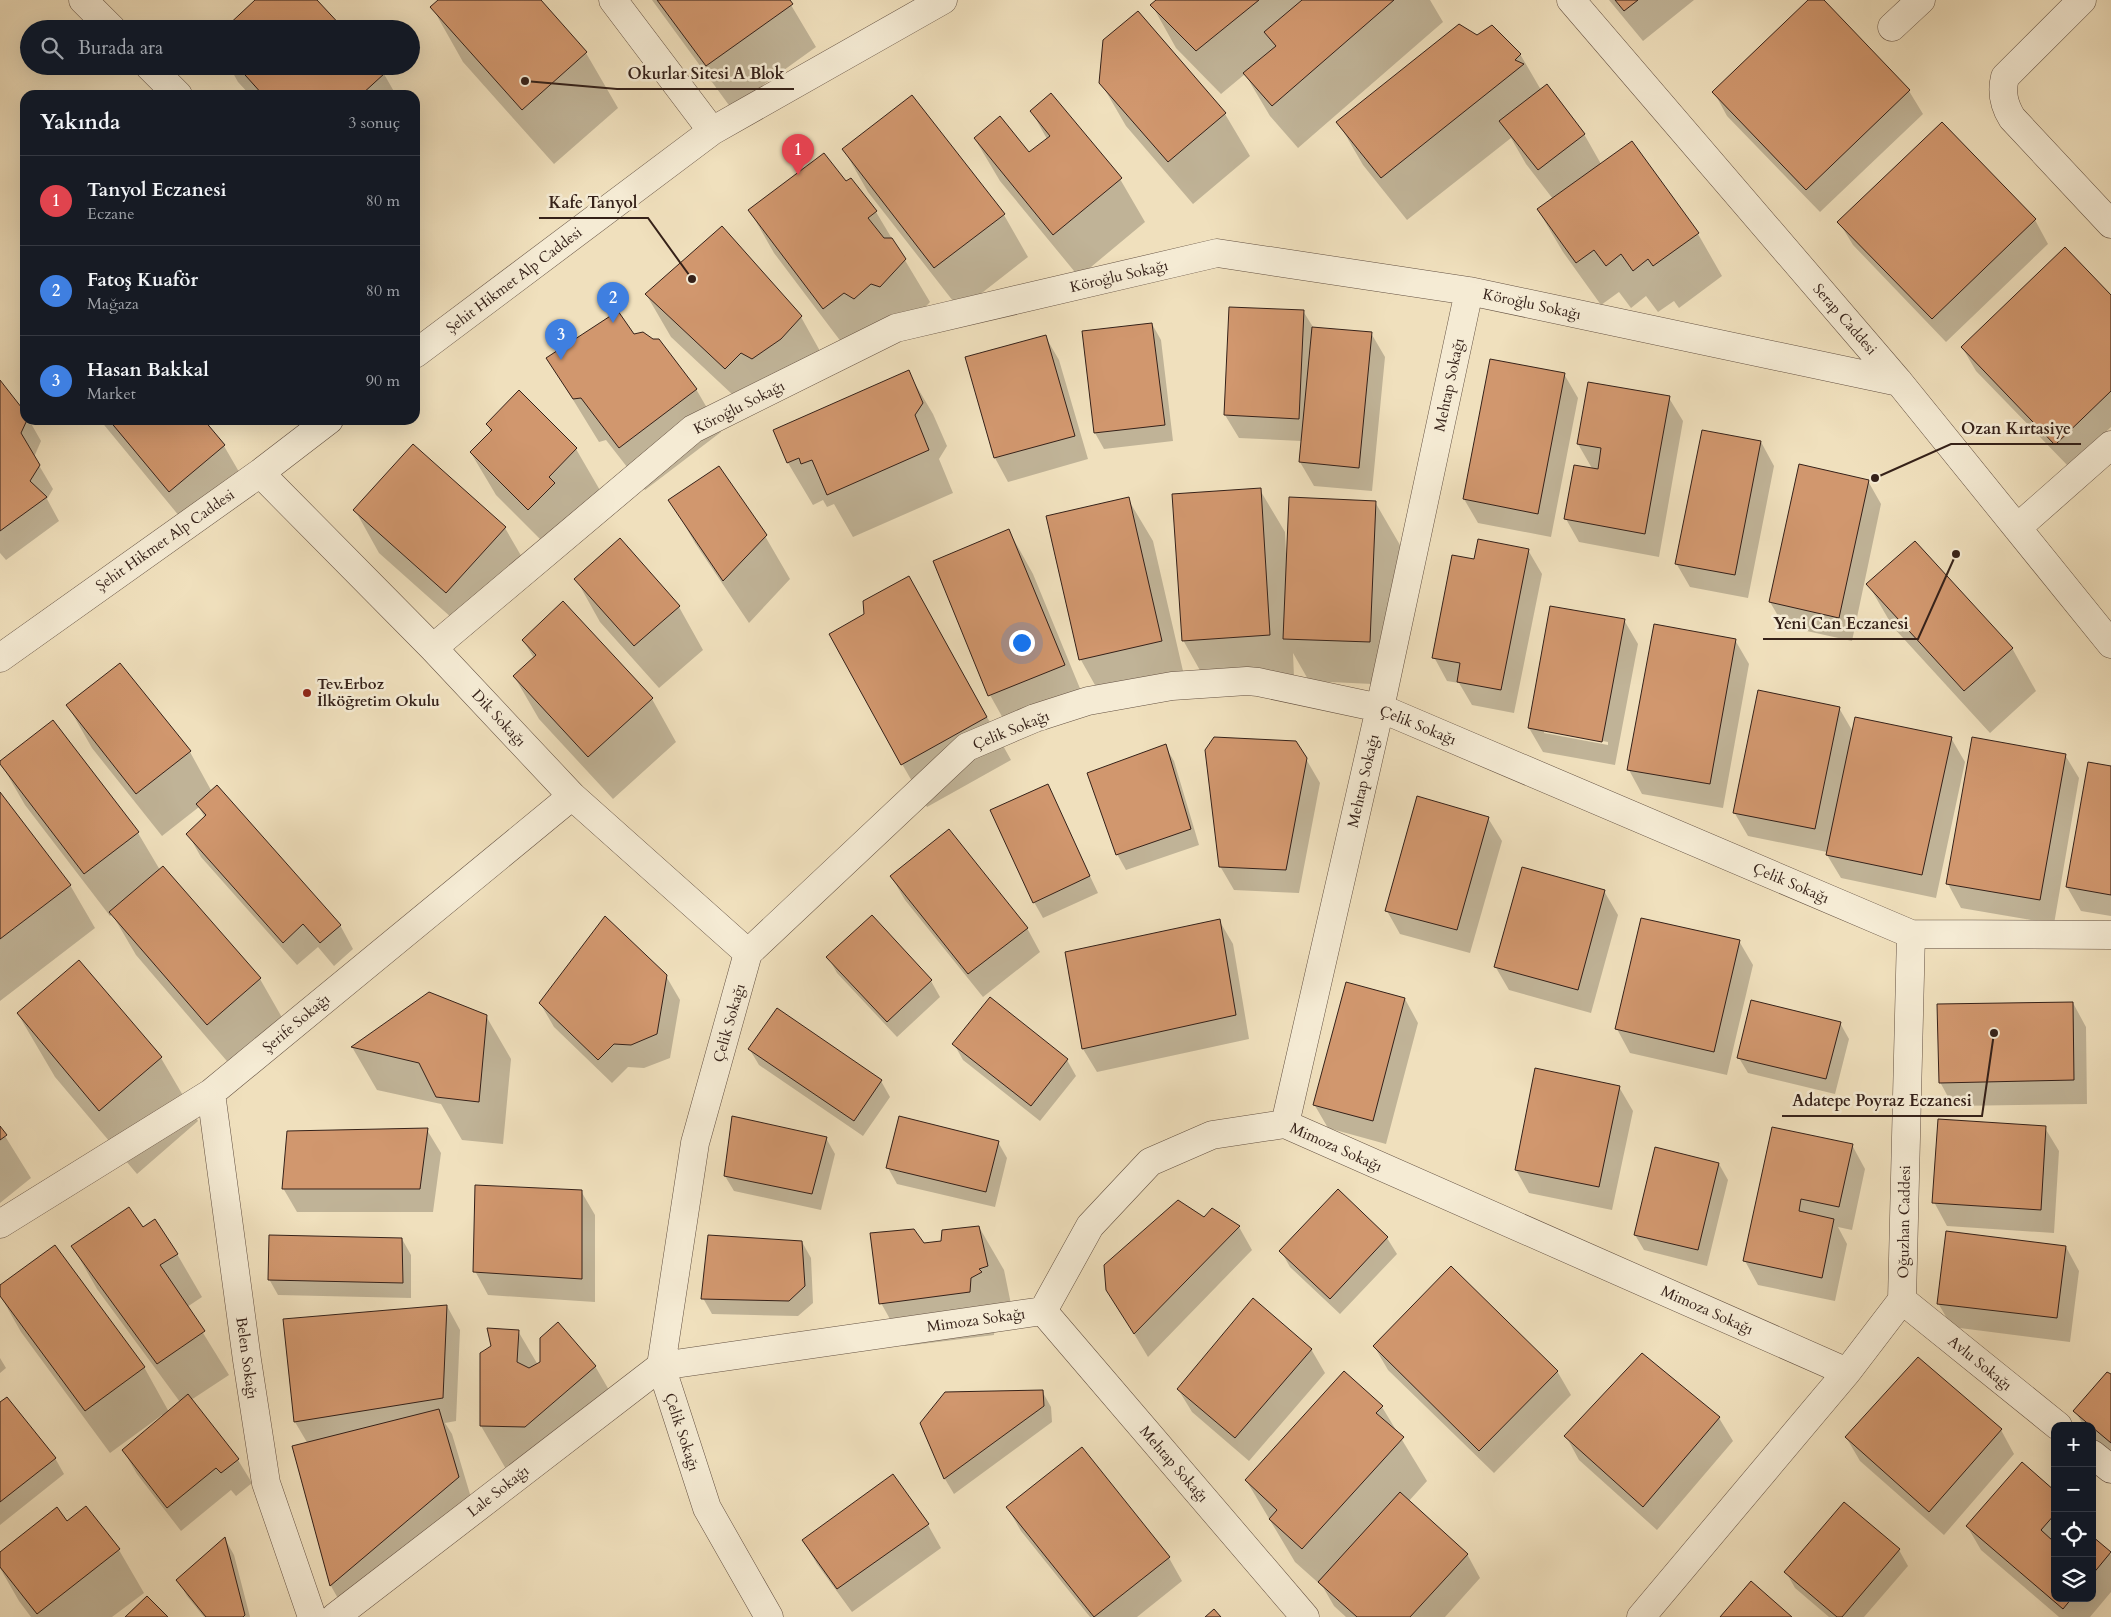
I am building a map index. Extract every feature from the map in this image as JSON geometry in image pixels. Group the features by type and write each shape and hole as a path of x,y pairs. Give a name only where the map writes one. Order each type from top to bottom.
{"street":[{"path":"83,0 103,20"},
{"path":"613,0 712,131"},
{"name":"Şehit Hikmet Alp Caddesi","path":"420,343 712,131 943,0"},
{"name":"Serap Caddesi","path":"1571,0 1899,382 2111,644"},
{"path":"1892,27 1922,0"},
{"path":"2082,0 2005,77 2003,95 2006,108 2012,118 2111,224"},
{"path":"158,75 173,90"},
{"name":"Köroğlu Sokağı","path":"433,648 693,429 896,328 1217,253 1469,291 1899,382"},
{"name":"Mehtap Sokağı","path":"1285,1124 1380,708 1469,291"},
{"name":"Şehit Hikmet Alp Caddesi","path":"0,658 260,473 322,425"},
{"path":"2017,528 2111,445"},
{"name":"Dik Sokağı","path":"260,473 433,648 572,796 748,953"},
{"name":"Çelik Sokağı","path":"769,1617 707,1508 661,1366 695,1143 748,953 967,747 1035,718 1088,701 1172,686 1247,681 1380,708 1910,934"},
{"name":"Şerife Sokağı","path":"0,1224 211,1093 572,796"},
{"path":"1910,934 2111,935"},
{"name":"Oğuzhan Caddesi","path":"1641,1617 1847,1372 1902,1300 1910,934"},
{"name":"Belen Sokağı","path":"211,1093 247,1360 266,1483 312,1617"},
{"name":"Mimoza Sokağı","path":"661,1366 1043,1311 1090,1226 1150,1162 1212,1134 1285,1124 1847,1372"},
{"name":"Avlu Sokağı","path":"1902,1300 2053,1422"},
{"name":"Mehtap Sokağı","path":"1043,1311 1305,1617"},
{"name":"Lale Sokağı","path":"335,1617 661,1366"},
{"path":"2096,1457 2111,1469"}],"building":[{"path":"255,0 317,0 336,20 234,20"},
{"path":"438,0 541,0 587,52 522,110 430,7"},
{"path":"657,0 790,0 793,4 706,66"},
{"path":"1156,0 1259,0 1196,51 1150,5"},
{"path":"1302,0 1394,0 1272,106 1243,73 1276,46 1264,32"},
{"path":"1615,0 1638,0 1624,11"},
{"path":"1808,0 1824,0 1910,90 1806,190 1712,92"},
{"path":"1138,11 1226,113 1168,162 1099,83 1103,40"},
{"path":"1459,24 1477,35 1492,25 1521,54 1515,60 1524,64 1381,178 1336,122"},
{"path":"245,75 383,75 366,90 259,90"},
{"path":"1547,84 1585,134 1538,170 1499,121"},
{"path":"1051,93 1122,178 1053,235 974,138 1000,116 1029,152 1050,136 1030,111"},
{"path":"912,95 1005,214 934,268 842,149"},
{"path":"1942,122 2036,219 1932,319 1837,222"},
{"path":"1632,141 1699,233 1653,266 1648,259 1633,271 1621,254 1606,266 1594,250 1576,263 1537,209"},
{"path":"824,153 846,181 851,178 877,211 868,218 884,238 892,238 906,259 880,287 871,284 854,299 844,293 823,309 748,210"},
{"path":"722,226 802,316 781,339 752,359 741,353 725,369 645,294"},
{"path":"2065,247 2111,295 2111,391 2055,445 1961,347"},
{"path":"1229,307 1304,310 1299,419 1224,415"},
{"path":"618,311 634,334 643,332 653,339 659,339 697,389 619,448 581,398 573,399 546,358"},
{"path":"1152,323 1165,425 1094,433 1082,331"},
{"path":"1312,327 1372,332 1359,468 1299,462"},
{"path":"1046,335 1075,436 994,458 965,357"},
{"path":"1490,359 1565,373 1538,514 1463,499"},
{"path":"909,370 923,403 915,415 929,450 827,495 812,460 801,464 799,458 787,463 773,430"},
{"path":"0,380 20,406 20,425 25,425 21,433 40,465 30,481 47,497 0,531"},
{"path":"1588,382 1670,396 1645,534 1564,519 1574,465 1598,469 1601,448 1577,444"},
{"path":"519,390 577,448 549,477 555,483 528,510 470,452 492,430 486,424"},
{"path":"113,425 208,425 225,445 169,492"},
{"path":"1702,430 1761,441 1735,575 1675,564"},
{"path":"413,444 506,527 446,593 353,510"},
{"path":"1799,464 1869,480 1839,618 1769,602"},
{"path":"719,466 767,535 723,581 668,500"},
{"path":"1261,488 1270,635 1182,641 1172,494"},
{"path":"1129,497 1162,641 1079,660 1046,516"},
{"path":"1289,497 1376,501 1370,642 1283,639"},
{"path":"1009,529 1065,665 988,696 933,561"},
{"path":"620,538 680,606 634,646 574,579"},
{"path":"1478,539 1529,549 1501,690 1457,682 1460,663 1432,658 1452,555 1474,559"},
{"path":"1915,541 2013,648 1964,691 1866,584"},
{"path":"909,576 987,717 901,765 829,634 864,614 863,601"},
{"path":"563,601 653,698 588,757 513,676 536,655 522,640"},
{"path":"1550,606 1625,619 1602,742 1528,728"},
{"path":"1654,624 1736,639 1710,784 1627,770"},
{"path":"120,663 191,751 136,794 66,705"},
{"path":"1758,690 1840,707 1815,829 1733,813"},
{"path":"1855,717 1952,737 1922,875 1826,855"},
{"path":"53,720 139,832 84,874 0,764 0,761"},
{"path":"1214,737 1296,741 1307,758 1286,870 1219,867 1205,750"},
{"path":"1972,737 2066,754 2040,900 1946,884"},
{"path":"1166,744 1191,829 1116,855 1087,773"},
{"path":"2088,762 2111,766 2111,895 2066,887"},
{"path":"1048,784 1090,876 1033,903 990,810"},
{"path":"217,785 341,925 320,943 303,924 283,943 186,834 206,815 196,804"},
{"path":"0,792 71,885 0,939"},
{"path":"1417,796 1489,817 1457,930 1385,911"},
{"path":"949,829 1028,928 968,974 890,876"},
{"path":"163,866 261,978 207,1025 109,912"},
{"path":"1522,867 1605,890 1578,990 1494,967"},
{"path":"872,915 932,980 887,1022 826,957"},
{"path":"605,916 667,975 657,1034 631,1045 614,1044 598,1060 539,1003"},
{"path":"1641,918 1740,940 1714,1052 1615,1029"},
{"path":"1220,919 1236,1015 1082,1049 1065,952"},
{"path":"79,960 162,1057 99,1111 17,1013"},
{"path":"1346,982 1405,998 1373,1121 1313,1105"},
{"path":"429,992 487,1015 479,1102 436,1097 419,1063 351,1047"},
{"path":"990,997 1068,1059 1031,1106 952,1044"},
{"path":"1751,1000 1841,1022 1826,1079 1737,1058"},
{"path":"2073,1002 2074,1080 1939,1083 1937,1004"},
{"path":"777,1008 882,1080 854,1121 748,1049"},
{"path":"1535,1068 1620,1086 1599,1187 1515,1170"},
{"path":"732,1116 827,1137 812,1194 724,1176"},
{"path":"899,1116 999,1141 986,1192 886,1168"},
{"path":"1938,1119 2046,1126 2041,1210 1932,1203"},
{"path":"0,1126 7,1135 0,1140"},
{"path":"1772,1127 1853,1144 1839,1207 1801,1199 1799,1211 1834,1219 1822,1278 1743,1261"},
{"path":"428,1128 420,1189 282,1189 287,1131"},
{"path":"1655,1147 1719,1163 1698,1250 1634,1235"},
{"path":"475,1185 582,1190 582,1279 473,1272"},
{"path":"1338,1189 1388,1237 1330,1299 1279,1251"},
{"path":"1178,1200 1204,1217 1212,1208 1240,1226 1134,1334 1106,1290 1104,1265"},
{"path":"129,1207 143,1227 155,1219 178,1254 160,1265 205,1331 157,1364 71,1246"},
{"path":"979,1226 988,1266 979,1269 982,1272 971,1278 970,1292 879,1304 870,1233 914,1229 924,1243 941,1241 942,1230"},
{"path":"1946,1231 2066,1246 2057,1318 1937,1304"},
{"path":"269,1235 402,1238 403,1283 268,1280"},
{"path":"708,1235 802,1241 805,1286 789,1301 701,1299"},
{"path":"55,1245 145,1367 85,1411 0,1296 0,1285"},
{"path":"1451,1266 1558,1371 1479,1451 1373,1346"},
{"path":"1253,1298 1312,1349 1235,1438 1177,1389"},
{"path":"447,1305 443,1398 294,1422 283,1319"},
{"path":"558,1322 596,1366 525,1427 480,1426 480,1353 491,1346 487,1328 519,1330 517,1362 529,1368 540,1362 540,1338"},
{"path":"1642,1353 1720,1417 1643,1507 1564,1436"},
{"path":"1918,1357 2002,1429 1929,1512 1845,1437"},
{"path":"1344,1371 1383,1406 1376,1413 1404,1437 1302,1549 1269,1519 1277,1510 1245,1480"},
{"path":"2107,1372 2111,1374 2111,1443 2096,1430 2096,1422 2086,1422 2073,1411"},
{"path":"1043,1390 1044,1406 944,1479 920,1423 945,1392"},
{"path":"188,1394 239,1459 221,1473 216,1468 167,1508 122,1450"},
{"path":"7,1397 56,1458 0,1502 0,1402"},
{"path":"439,1409 459,1477 330,1586 292,1446"},
{"path":"1082,1447 1170,1557 1094,1617 1006,1507"},
{"path":"2022,1462 2051,1487 2051,1519 2041,1530 2051,1539 2051,1599 1966,1526"},
{"path":"893,1474 929,1524 837,1589 802,1540"},
{"path":"1400,1492 1468,1554 1410,1617 1357,1617 1318,1582"},
{"path":"1844,1502 1900,1549 1842,1617 1837,1617 1784,1572"},
{"path":"86,1506 120,1549 37,1614 0,1567 0,1552 57,1507 67,1521"},
{"path":"225,1537 245,1615 243,1617 206,1617 176,1580"},
{"path":"2096,1539 2111,1552 2096,1570"},
{"path":"1751,1581 1792,1617 1720,1617"},
{"path":"147,1596 168,1617 125,1617"},
{"path":"2055,1602 2069,1602 2063,1609"},
{"path":"1214,1609 1221,1617 1205,1617"}],"place":[{"name":"Okurlar Sitesi A Blok","path":"525,81"},
{"name":"Tanyol Eczanesi","path":"798,175"},
{"name":"Kafe Tanyol","path":"692,279"},
{"name":"Fatoş Kuaför","path":"613,323"},
{"name":"Hasan Bakkal","path":"561,360"},
{"name":"Ozan Kırtasiye","path":"1875,478"},
{"name":"Yeni Can Eczanesi","path":"1956,554"},
{"name":"Tev.Erboz İlköğretim Okulu","path":"307,693"},
{"name":"Adatepe Poyraz Eczanesi","path":"1994,1033"}]}
